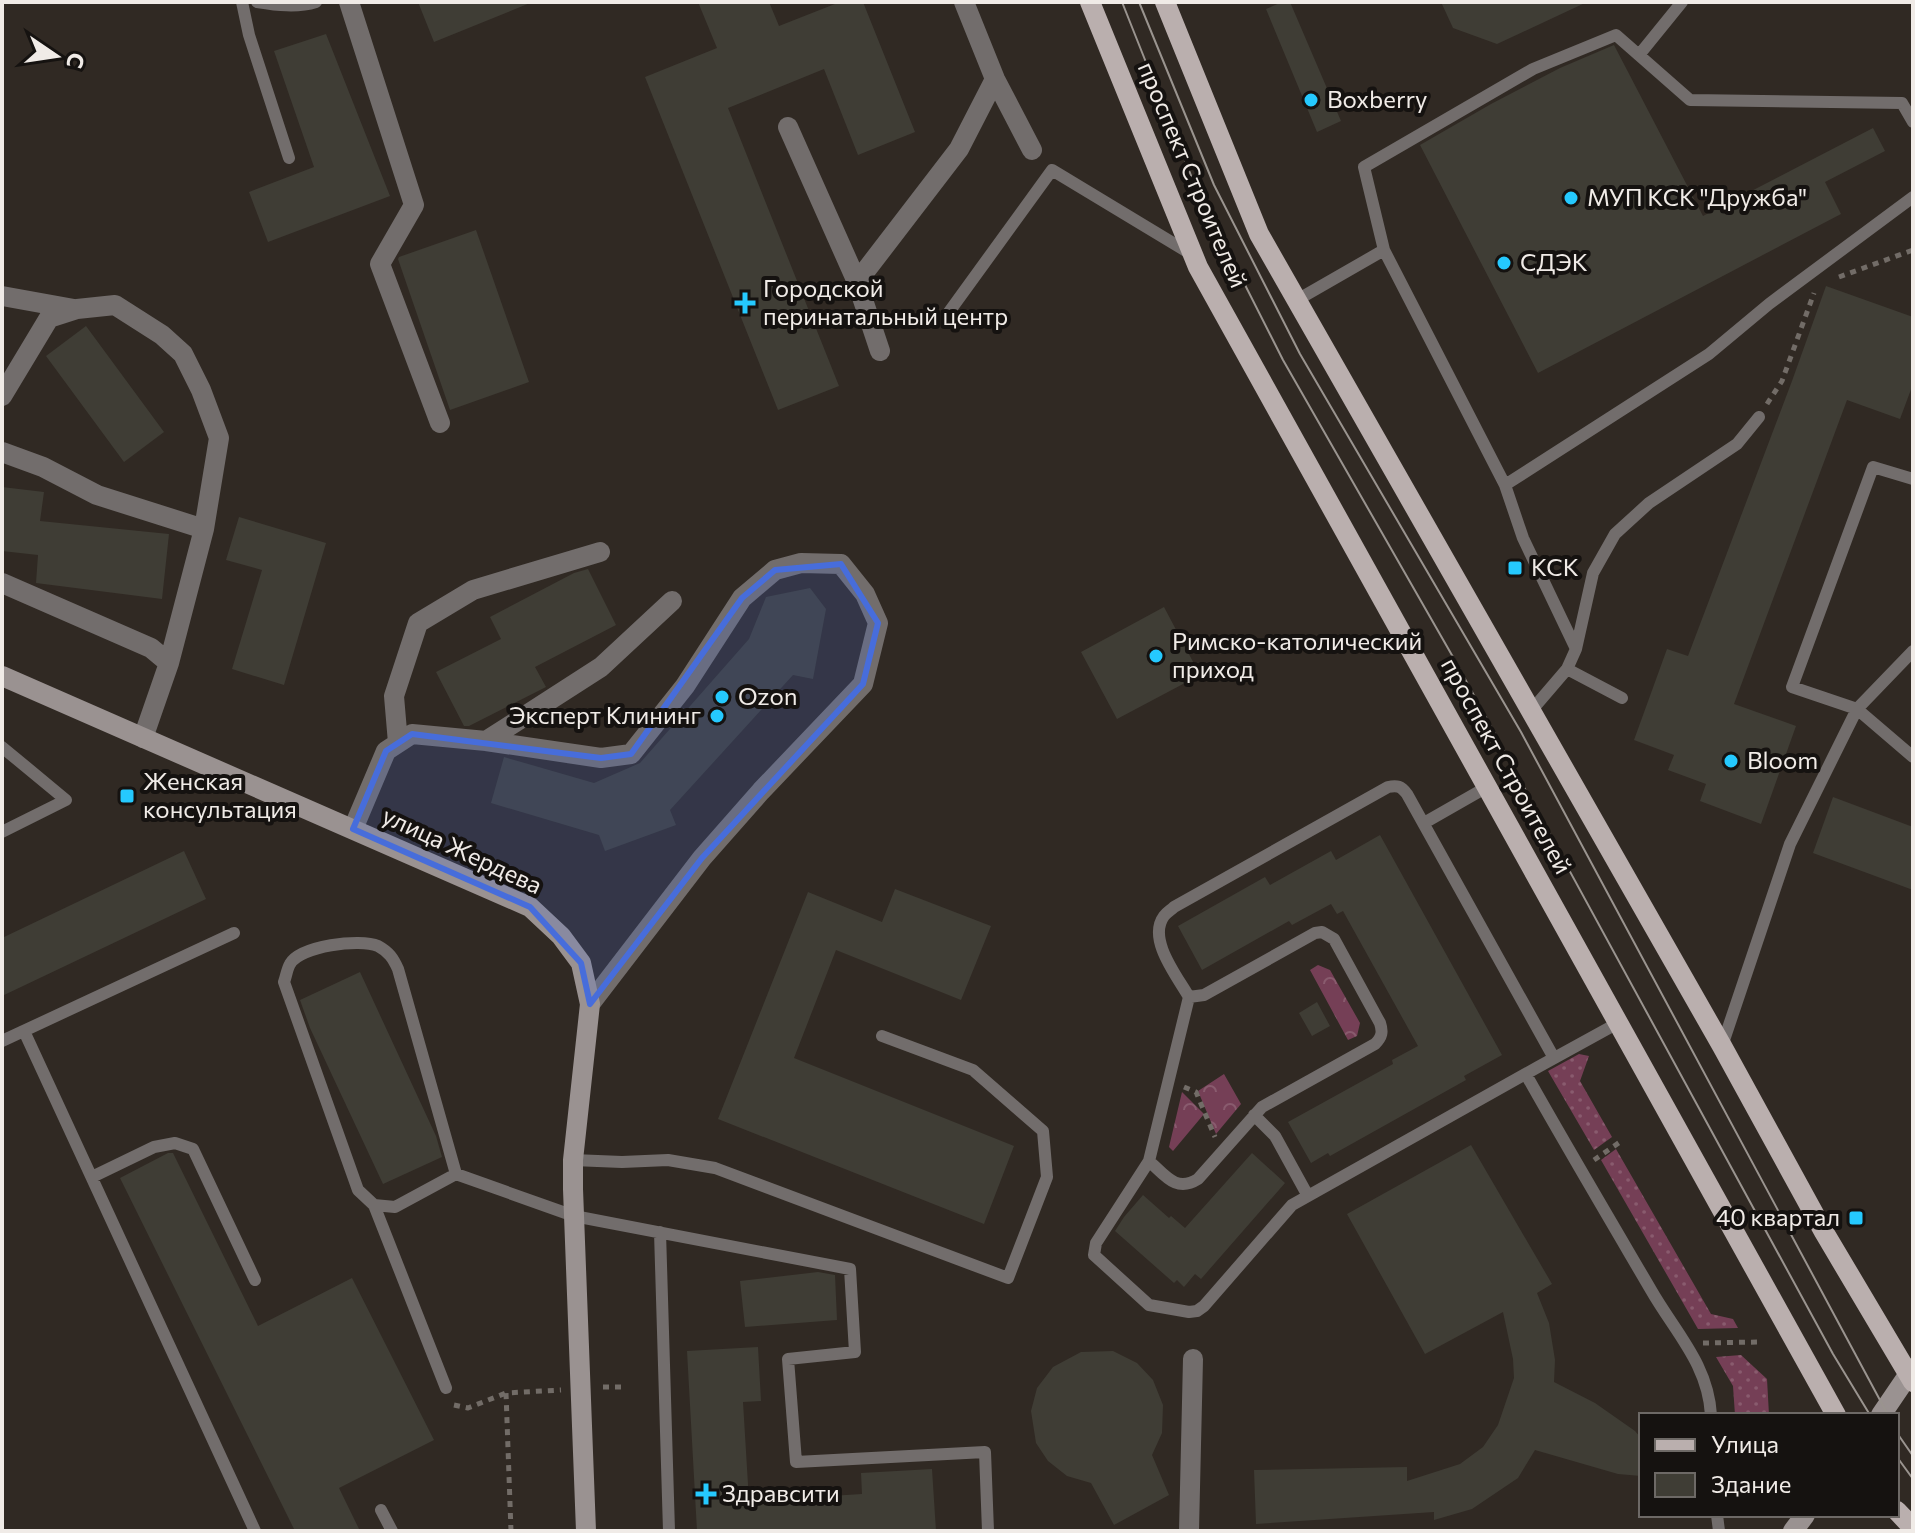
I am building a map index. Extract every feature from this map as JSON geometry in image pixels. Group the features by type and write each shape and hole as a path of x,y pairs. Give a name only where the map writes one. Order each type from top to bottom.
{"main road":[{"name":"проспект Строителей","path":"1090,2 1198,267 1835,1413"},
{"name":"проспект Строителей","path":"1165,2 1259,234 1722,1046 1824,1232 1912,1375"},
{"name":"улица Жердева","path":"2,676 530,907 561,936 581,963 590,1004 573,1160 586,1531"},
{"path":"1883,1413 1912,1375"},
{"path":"1899,1513 1913,1528"}],"street":[{"path":"349,2 414,205 380,264 440,423"},
{"path":"964,2 995,79 1032,150"},
{"path":"857,282 959,149 995,79"},
{"path":"788,127 857,282 880,351"},
{"path":"2,296 77,309"},
{"path":"2,396 49,318 77,309 115,305 162,335 183,354 201,390 219,438 204,529 169,663 143,738"},
{"path":"2,452 43,467 97,495 204,529"},
{"path":"398,743 394,696 418,623 473,590 600,552"},
{"path":"353,829 386,751 412,734 601,758 631,754 685,686 742,598 775,570 801,563 841,564 865,594 878,623 863,684 702,858 590,1004"},
{"path":"2,583 151,648 169,663"},
{"path":"486,741 601,667 672,601"},
{"path":"1189,1531 1193,1359"}],"lane":[{"path":"242,2 249,35 289,158"},
{"path":"257,2 281,6 316,2"},
{"path":"1639,55 1682,2"},
{"path":"1576,649 1523,538 1505,485 1384,250 1364,167 1520,76 1616,35 1690,100 1902,103 1913,122"},
{"path":"949,312 1052,170 1194,255"},
{"path":"1505,485 1709,354 1769,304 1913,197"},
{"path":"1297,300 1384,250"},
{"path":"1531,711 1567,669 1576,649 1593,573 1615,534 1649,503 1737,444 1759,417"},
{"path":"1913,479 1873,467 1792,687 1857,709 1913,757"},
{"path":"1722,1046 1790,844 1857,709 1913,651"},
{"path":"1567,669 1622,698"},
{"path":"2,747 66,800 2,832"},
{"path":"1554,1058 1424,823 1402,788 1395,785 1388,787 1174,907 1163,917 1158,933 1161,947 1189,997 1149,1161 1096,1243 1094,1255 1149,1305 1197,1311 1292,1205 1618,1023"},
{"path":"1424,823 1487,787"},
{"path":"1149,1161 1171,1181 1189,1185 1198,1179 1262,1107 1375,1044 1383,1030 1334,939 1322,932 1315,933 1204,995 1189,997"},
{"path":"2,1041 234,933"},
{"path":"446,1388 374,1205 358,1190 284,982 290,963 306,951 358,942 376,945 390,954 398,969 456,1174"},
{"path":"24,1031 255,1531"},
{"path":"573,1160 668,1160 715,1168 1008,1278 1047,1177 1043,1131 973,1070 882,1036"},
{"path":"1528,1078 1656,1300 1698,1364 1710,1395 1711,1413"},
{"path":"1254,1115 1275,1136 1308,1196"},
{"path":"92,1177 154,1147 175,1143 193,1149 255,1280"},
{"path":"374,1205 395,1207 456,1174 574,1216 850,1269 855,1352 788,1359 796,1462 985,1452 988,1531"},
{"path":"660,1232 669,1531"},
{"path":"381,1510 392,1531"}],"path":[{"path":"1829,281 1913,250"},
{"path":"1759,417 1782,381 1814,291 1821,286"},
{"path":"1168,1080 1196,1092 1221,1153"},
{"path":"1593,1161 1620,1142"},
{"path":"1701,1343 1758,1342"},
{"path":"446,1388 454,1405 468,1408 506,1393 622,1387"},
{"path":"506,1393 511,1531"}],"highlighted area":[{"path":"841,564 878,623 863,684 702,858 590,1004 581,963 530,907 353,829 386,751 412,734 601,758 631,754 742,598 775,570"}],"green space":[{"path":"1318,965 1330,970 1360,1023 1357,1036 1348,1040 1310,970"},
{"path":"1579,1054 1589,1056 1580,1081 1612,1137 1594,1150 1548,1071"},
{"path":"1224,1074 1241,1104 1216,1134 1198,1091"},
{"path":"1182,1092 1204,1114 1173,1151 1169,1147"},
{"path":"1616,1149 1711,1314 1733,1319 1738,1328 1698,1329 1601,1160"},
{"path":"1741,1355 1767,1379 1769,1413 1735,1413 1733,1386 1716,1357"}],"building":[{"path":"418,2 530,2 530,3 434,42"},
{"path":"698,2 769,2 779,26 840,2 863,2 915,132 858,155 824,69 728,108 839,386 778,410 645,77 717,48"},
{"path":"1290,2 1341,121 1317,132 1266,9"},
{"path":"1441,2 1587,2 1497,44 1453,28"},
{"path":"326,34 390,196 268,242 249,192 314,167 274,51"},
{"name":"МУП КСК \"Дружба\"","path":"1614,45 1703,216 1873,128 1885,151 1825,182 1841,214 1538,373 1420,145 1560,68"},
{"path":"476,230 529,382 450,410 398,259"},
{"path":"1826,286 1913,317 1913,384 1900,419 1847,400 1734,704 1796,726 1761,824 1700,801 1706,784 1668,770 1674,755 1634,740 1667,649 1688,656"},
{"path":"86,326 164,432 124,462 46,356"},
{"path":"2,487 44,492 40,521 169,534 162,599 36,583 38,555 2,551"},
{"path":"239,517 326,543 284,685 232,669 262,570 226,560"},
{"path":"588,569 616,625 535,667 546,687 464,726 436,672 501,639 490,617 574,573"},
{"path":"810,588 826,609 813,679 793,675 670,810 676,825 605,851 599,835 491,803 504,757 594,783 640,763 749,639 766,597"},
{"path":"1164,607 1200,675 1117,719 1081,652"},
{"path":"1833,797 1913,827 1913,890 1813,853"},
{"path":"1380,835 1502,1055 1464,1076 1466,1080 1330,1156 1328,1153 1311,1163 1288,1122 1393,1064 1392,1060 1418,1046 1343,911 1337,914 1331,904 1292,925 1289,921 1202,970 1178,926 1265,877 1270,885 1331,851 1336,860"},
{"path":"184,851 206,899 2,996 2,938"},
{"path":"895,889 991,926 961,1000 836,950 794,1058 1014,1146 984,1224 718,1119 808,892 882,922"},
{"path":"360,972 436,1136 442,1157 383,1184 300,1000"},
{"path":"1317,1002 1330,1026 1312,1036 1299,1013"},
{"path":"1471,1145 1552,1284 1537,1293 1549,1323 1555,1360 1554,1382 1595,1403 1635,1431 1639,1436 1639,1476 1618,1474 1535,1450 1518,1478 1472,1509 1434,1520 1434,1512 1256,1524 1254,1470 1407,1467 1407,1481 1460,1464 1483,1447 1498,1425 1514,1378 1503,1312 1425,1354 1347,1214"},
{"path":"173,1153 258,1326 352,1278 434,1440 339,1488 360,1531 295,1531 120,1178"},
{"path":"1252,1153 1285,1183 1201,1279 1195,1274 1184,1287 1177,1280 1174,1283 1115,1231 1143,1195 1185,1228"},
{"path":"818,1272 835,1275 837,1320 745,1327 740,1281"},
{"path":"758,1347 761,1401 743,1402 749,1501 862,1494 861,1473 932,1469 936,1531 697,1531 687,1351"},
{"path":"1113,1351 1137,1363 1153,1380 1163,1405 1162,1433 1152,1455 1169,1495 1114,1525 1091,1483 1067,1476 1048,1461 1036,1443 1031,1411 1037,1388 1053,1367 1081,1352"}],"tram line":[{"path":"1122,2 1196,188 1283,360 1453,657 1833,1354 1869,1413"},
{"path":"1139,2 1214,185 1300,354 1521,732 1887,1413"},
{"path":"1899,1436 1913,1456"},
{"path":"1899,1460 1913,1479"}],"place":[{"name":"Boxberry","path":"1311,100"},
{"name":"МУП КСК \"Дружба\"","path":"1571,198"},
{"name":"СДЭК","path":"1504,263"},
{"name":"Городской перинатальный центр","path":"745,303"},
{"name":"КСК","path":"1515,568"},
{"name":"Римско-католический приход","path":"1156,656"},
{"name":"Ozon","path":"722,697"},
{"name":"Эксперт Клининг","path":"717,716"},
{"name":"Bloom","path":"1731,761"},
{"name":"Женская консультация","path":"127,796"},
{"name":"40 квартал","path":"1856,1218"},
{"name":"Здравсити","path":"706,1494"}]}
